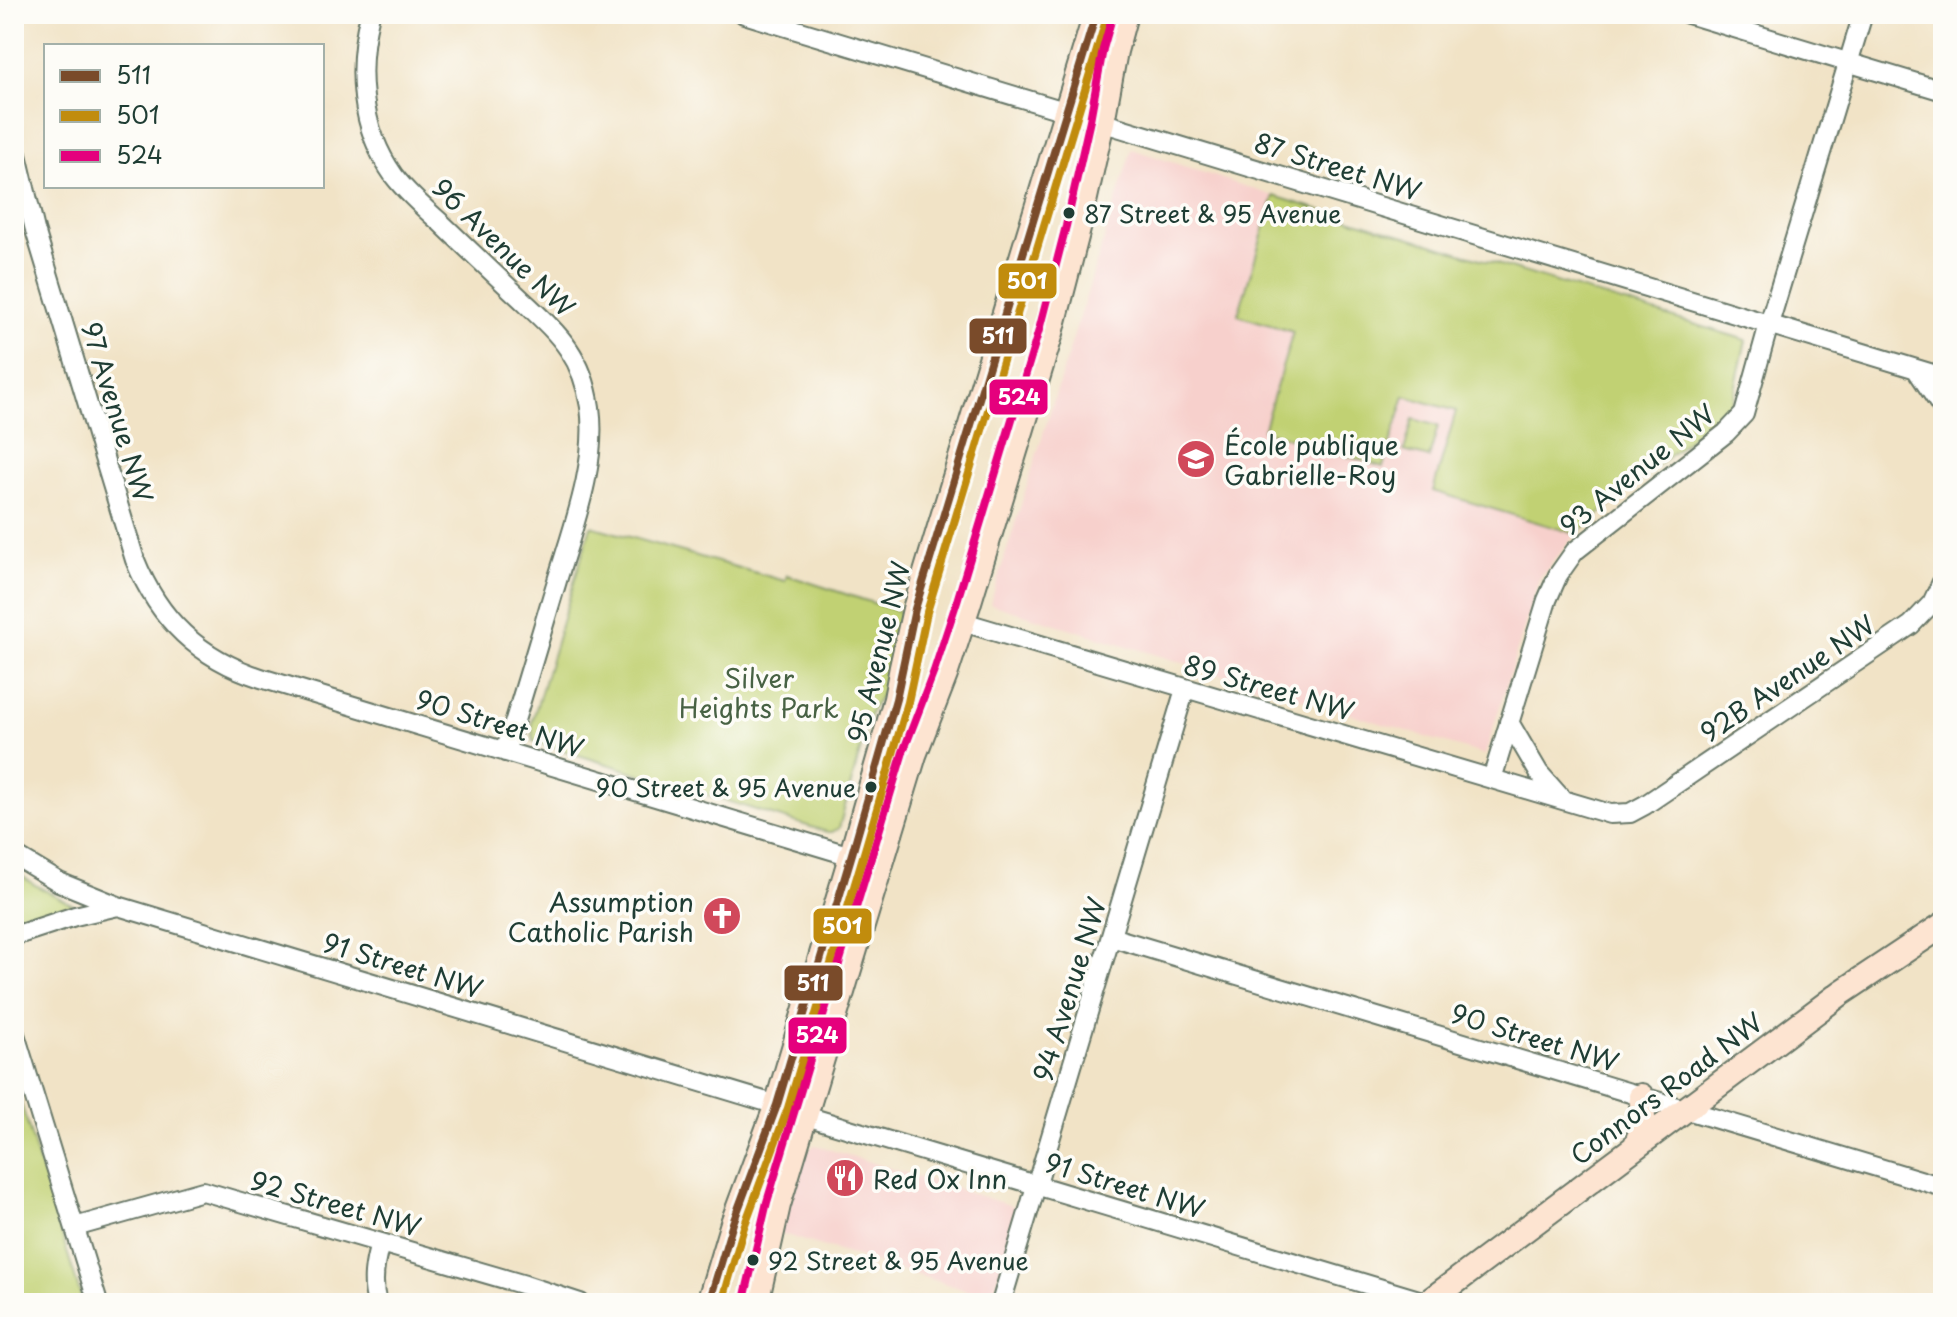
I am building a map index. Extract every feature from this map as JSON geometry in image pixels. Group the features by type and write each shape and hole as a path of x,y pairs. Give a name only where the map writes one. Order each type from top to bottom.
{"street":[{"name":"96 Avenue NW","path":"370,14 362,53 363,96 374,138 384,158 395,177 426,210 561,337 582,376 590,408 591,443 580,505 505,752"},
{"name":"87 Street NW","path":"744,14 1943,377"},
{"name":"95 Avenue NW","path":"709,1303 733,1223 777,1105 896,699 918,599 1096,14"},
{"path":"756,1303 778,1205 914,755 963,622 1051,333 1075,241 1125,14"},
{"path":"1688,14 1943,91"},
{"name":"93 Avenue NW","path":"1492,779 1547,600 1558,575 1575,551 1726,433 1744,414 1863,14"},
{"name":"97 Avenue NW","path":"14,142 39,245 141,575 170,620 199,648 227,665"},
{"path":"1916,369 1943,409"},
{"name":"92B Avenue NW","path":"1645,805 1911,625 1932,603 1943,580"},
{"name":"89 Street NW","path":"963,622 1610,814 1630,813 1645,805"},
{"name":"90 Street NW","path":"227,665 261,678 851,856"},
{"name":"94 Avenue NW","path":"1001,1303 1185,689"},
{"path":"1509,722 1539,773 1562,799"},
{"path":"14,855 59,882 118,906"},
{"name":"91 Street NW","path":"14,936 118,906 777,1105"},
{"name":"Connors Road NW","path":"1428,1303 1841,993 1943,925"},
{"name":"90 Street NW","path":"1111,937 1943,1187"},
{"path":"14,1031 98,1303"},
{"path":"1635,1147 1643,1131 1641,1096"},
{"name":"91 Street NW","path":"806,1116 1428,1303"},
{"name":"92 Street NW","path":"75,1227 203,1191 580,1303"},
{"path":"377,1303 373,1290 374,1261 380,1244"}],"shaded area":[{"name":"École publique Gabrielle-Roy","path":"1132,149 1274,196 1239,315 1293,332 1263,431 1383,467 1405,395 1457,411 1433,491 1576,534 1539,579 1485,755 990,604"},
{"path":"815,1145 1019,1208 992,1298 776,1232 798,1157"}],"green space":[{"path":"1274,196 1746,340 1732,403 1576,534 1433,491 1456,411 1405,396 1383,467 1263,430 1293,332 1238,315"},
{"path":"1413,419 1438,426 1429,458 1404,451"},
{"name":"Silver Heights Park","path":"591,526 785,581 787,575 901,612 883,691 871,711 839,828 827,832 533,741 532,722"},
{"path":"14,870 33,884 73,905 14,926"},
{"path":"14,1081 83,1303 14,1303"}],"transit line":[{"name":"511","path":"709,1303 733,1223 777,1105 896,699 915,609 1096,14"},
{"name":"524","path":"744,1300 767,1202 903,752 957,601 1039,330 1066,226 1113,14"},
{"name":"501","path":"722,1303 744,1227 788,1108 908,702 927,612 1107,17"}],"place":[{"name":"87 Street & 95 Avenue","path":"1069,213"},
{"name":"École publique Gabrielle-Roy","path":"1196,459"},
{"name":"90 Street & 95 Avenue","path":"871,787"},
{"name":"Assumption Catholic Parish","path":"722,916"},
{"name":"Red Ox Inn","path":"845,1178"},
{"name":"92 Street & 95 Avenue","path":"753,1260"}]}
